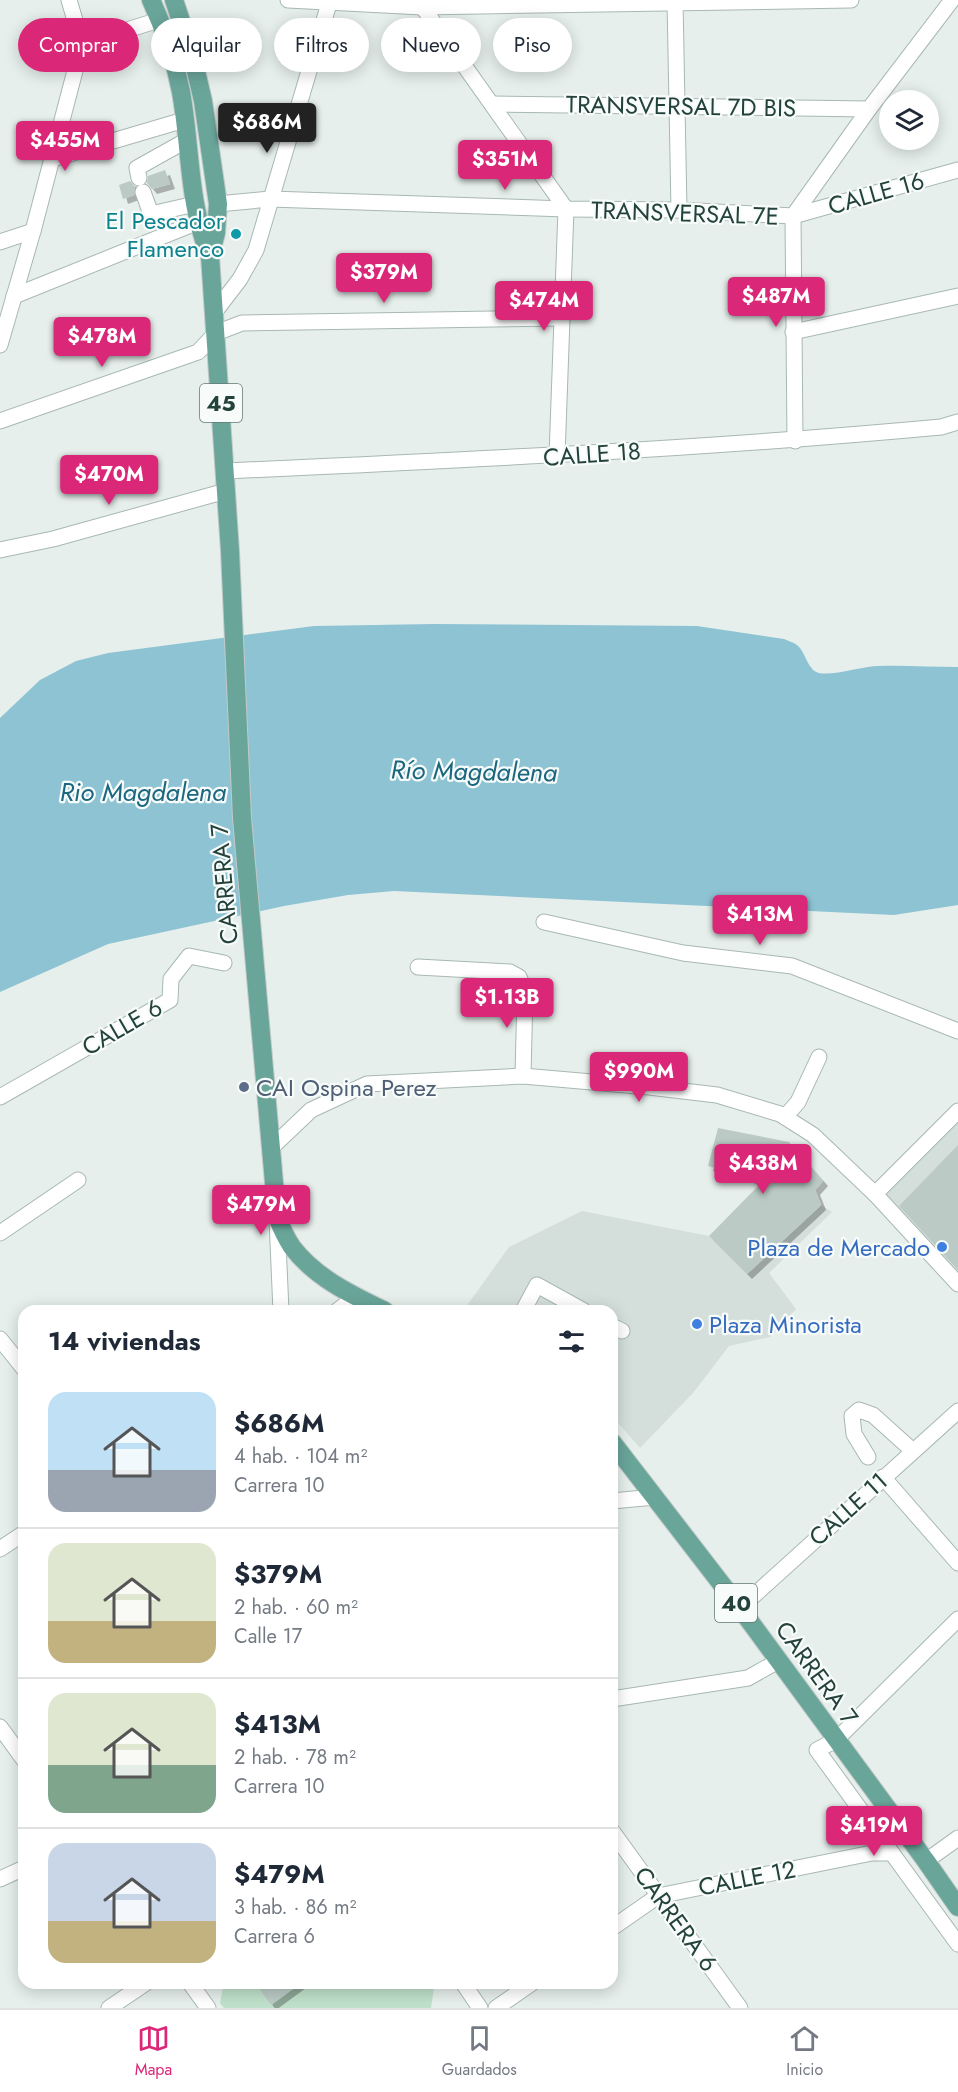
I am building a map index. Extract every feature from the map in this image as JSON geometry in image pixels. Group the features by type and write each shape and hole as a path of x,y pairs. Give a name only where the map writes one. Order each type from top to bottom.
{"main road":[{"name":"CARRERA 7","path":"151,0 158,18"},
{"name":"CARRERA 7","path":"174,0 192,54 203,101 218,204 216,233 210,256 226,471 242,818 277,1217 291,1246 312,1268 332,1285 372,1305"},
{"name":"CARRERA 7","path":"175,72 198,222 201,236 210,256"},
{"name":"CARRERA 7","path":"618,1450 740,1608 958,1907"}],"street":[{"path":"69,0 74,18"},
{"path":"288,0 420,4 851,0"},
{"path":"795,441 793,216 952,0"},
{"path":"675,1 679,210"},
{"path":"214,313 240,279 256,250 330,2"},
{"path":"420,4 566,209 557,456"},
{"path":"0,345 75,72"},
{"name":"TRANSVERSAL 7D BIS","path":"492,104 678,105 869,110"},
{"path":"52,159 184,120"},
{"path":"187,140 137,168 151,214 195,204"},
{"name":"CALLE 16","path":"793,216 958,170"},
{"name":"TRANSVERSAL 7E","path":"218,204 270,199 566,209 679,210 793,216"},
{"path":"14,296 198,222"},
{"path":"0,242 33,231"},
{"path":"793,332 958,296"},
{"path":"0,422 198,352 216,333 242,323 561,318"},
{"name":"CALLE 18","path":"226,471 557,456 795,441 941,427 958,422"},
{"path":"0,550 53,539 226,491"},
{"path":"544,922 683,953 792,966 958,1031"},
{"name":"CALLE 6","path":"0,1097 170,1000 171,979 189,956 224,963"},
{"path":"418,967 510,972 519,977 525,992 523,1076"},
{"path":"785,1117 798,1102 819,1057"},
{"path":"271,1148 311,1110 367,1084 523,1076 717,1095 780,1114 813,1135 875,1194 958,1284"},
{"path":"875,1194 958,1111"},
{"path":"0,1233 78,1180"},
{"path":"277,1217 281,1305"},
{"path":"526,1305 537,1285 564,1305"},
{"path":"345,1305 355,1297"},
{"path":"0,1339 18,1362"},
{"path":"868,1457 854,1434 852,1416 859,1410 873,1415 912,1451"},
{"name":"CALLE 11","path":"740,1608 958,1411"},
{"path":"883,1477 958,1563"},
{"path":"618,1500 655,1497"},
{"path":"0,1549 18,1537"},
{"path":"836,1740 958,1618"},
{"path":"618,1698 748,1678 778,1661"},
{"path":"0,1727 18,1752"},
{"name":"CARRERA 7","path":"836,1740 817,1750 958,1944"},
{"path":"926,1861 958,1838"},
{"name":"CARRERA 6","path":"618,1839 740,2008"},
{"name":"CALLE 12","path":"618,1924 658,1896 872,1853 892,1853"},
{"path":"0,1879 18,1871"},
{"path":"109,2008 137,1989"},
{"path":"194,1989 208,2008"},
{"path":"467,1989 480,2008"},
{"path":"496,2008 523,1989"}],"shaded area":[{"name":"Plaza de Mercado","path":"958,1121 958,1289 875,1194"},
{"name":"Plaza Minorista","path":"821,1205 832,1212 769,1273 796,1309 770,1337 729,1346 693,1393 640,1448 618,1423 618,1305 467,1305 509,1247 582,1211 709,1236 747,1274"}],"green space":[{"path":"223,1989 434,1989 431,2008 224,2008 220,2003"}],"water":[{"name":"Rio Magdalena","path":"434,624 697,626 784,639 797,645 815,671 825,674 879,666 958,667 958,905 894,915 394,891 348,895 284,906 108,944 0,992 0,718 40,680 76,661 108,653 314,626"}],"building":[{"path":"165,170 170,184 152,189 147,183 148,176"},
{"path":"130,181 135,187 134,195 123,199 119,185"},
{"path":"718,1128 789,1142 823,1181 815,1190 821,1205 747,1274 709,1236 762,1182 708,1166"},
{"name":"Plaza de Mercado","path":"958,1145 958,1270 899,1206"},
{"path":"259,1989 293,1989 271,2005"}],"place":[{"name":"El Pescador Flamenco","path":"236,234"},
{"name":"CAI Ospina Perez","path":"244,1087"},
{"name":"Plaza de Mercado","path":"942,1247"},
{"name":"Plaza Minorista","path":"697,1324"}],"water label":[{"name":"Río Magdalena","path":"474,771"}]}
